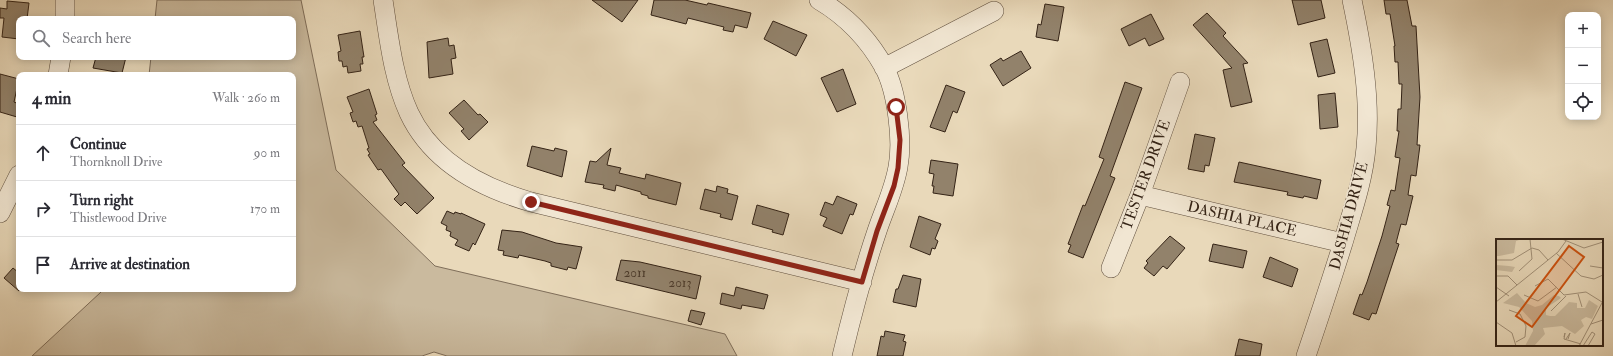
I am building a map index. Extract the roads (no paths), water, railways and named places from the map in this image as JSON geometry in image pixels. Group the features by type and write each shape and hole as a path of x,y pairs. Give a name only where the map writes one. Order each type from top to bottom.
{"street":[{"path":"65,0 65,16"},
{"path":"383,0 394,66 409,113 420,132 437,152 457,169 477,182 511,196 531,202 862,282"},
{"path":"819,0 834,9 846,19 870,46 884,68 896,107 900,140 900,154 894,186 877,231 842,356"},
{"name":"DASHIA DRIVE","path":"1306,356 1343,243 1357,194 1366,148 1366,95 1362,52 1352,0"},
{"path":"884,68 994,11"},
{"path":"58,72 60,60"},
{"name":"TESTER DRIVE","path":"1111,268 1140,195 1180,82"},
{"path":"0,213 16,181"},
{"name":"DASHIA PLACE","path":"1140,195 1343,243"}]}
